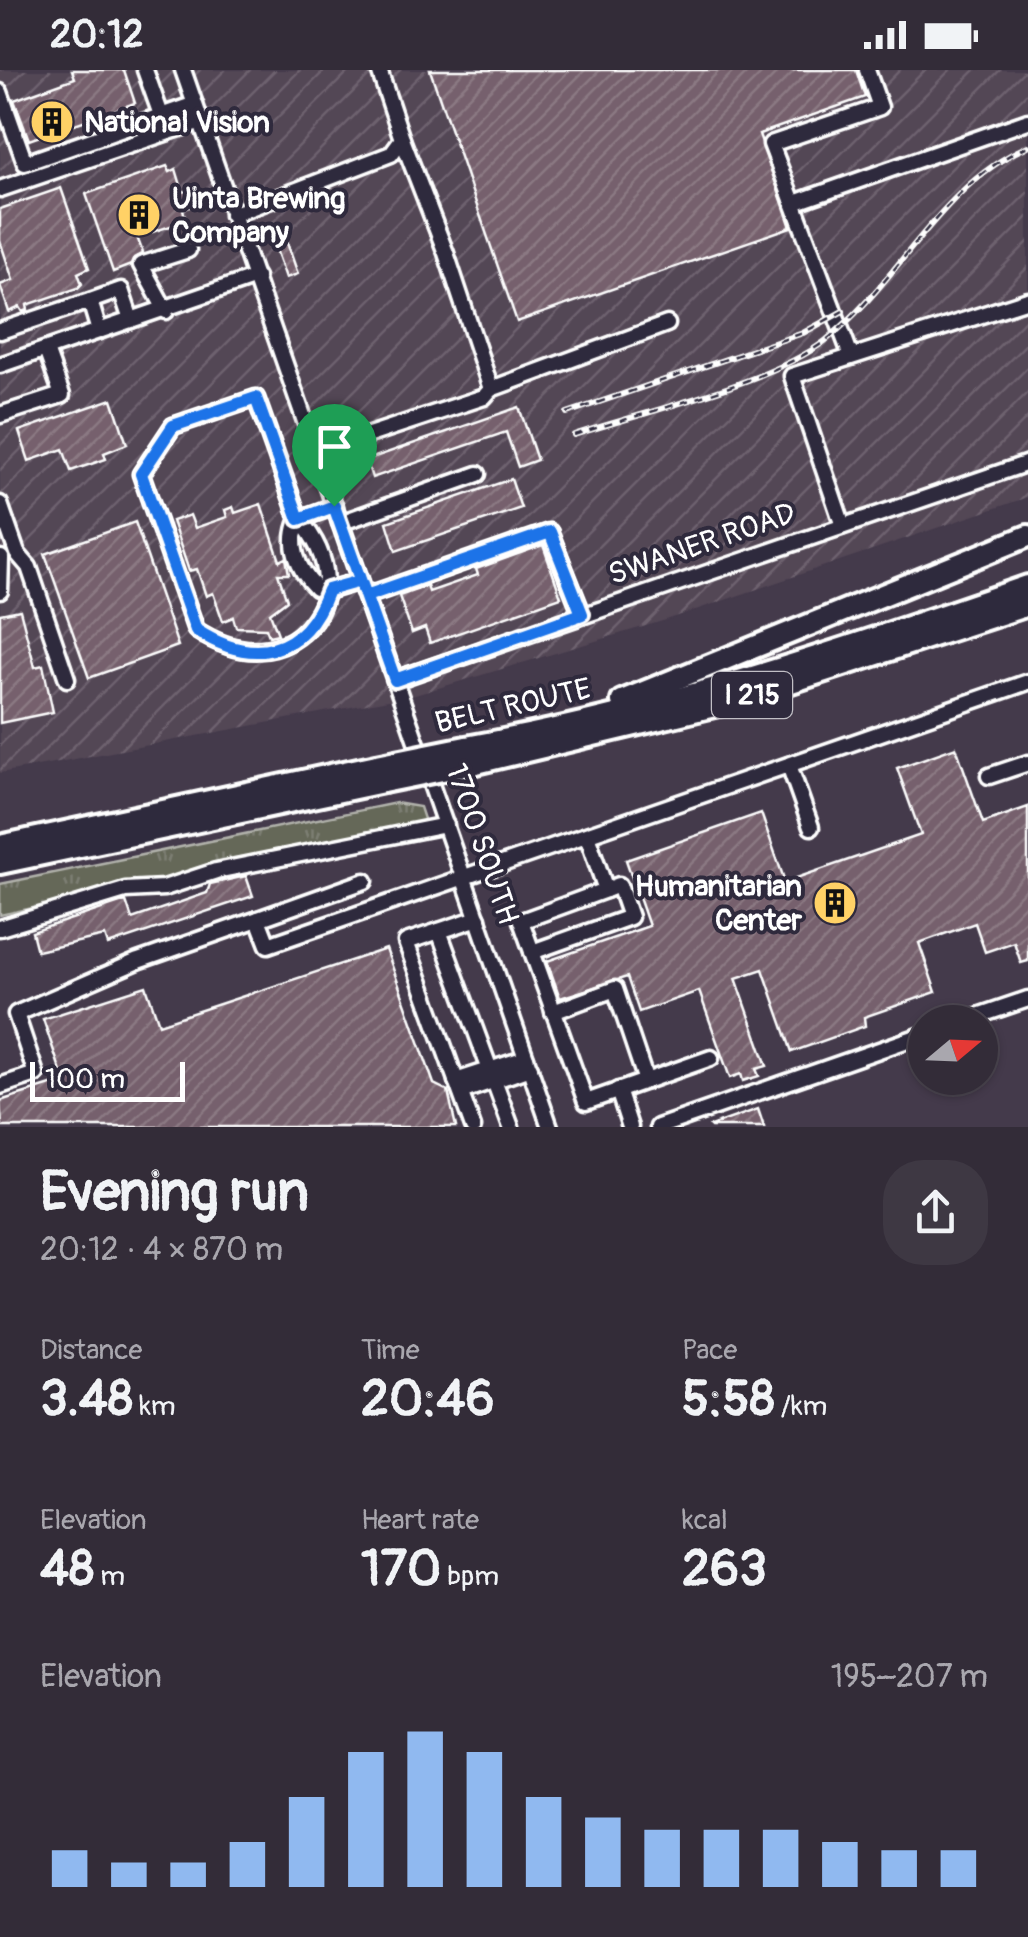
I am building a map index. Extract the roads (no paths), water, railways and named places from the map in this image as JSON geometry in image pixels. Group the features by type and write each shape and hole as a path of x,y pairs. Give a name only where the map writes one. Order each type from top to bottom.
{"highway":[{"path":"560,727 1028,536"},
{"name":"BELT ROUTE","path":"469,756 560,727 826,656 1028,586"},
{"name":"BELT ROUTE","path":"0,846 723,704 1028,607"},
{"name":"BELT ROUTE","path":"0,863 380,774"},
{"path":"0,872 64,850"}],"street":[{"path":"145,70 161,116"},
{"name":"1700 SOUTH","path":"183,70 550,1127"},
{"path":"379,70 491,388"},
{"path":"851,356 772,144 880,107 868,70"},
{"path":"0,92 25,163 195,104"},
{"path":"0,189 200,121"},
{"path":"794,203 1028,121"},
{"path":"232,214 391,154 402,139"},
{"path":"166,311 142,265 188,250"},
{"path":"0,365 256,277"},
{"path":"0,331 121,290 131,320"},
{"path":"844,526 792,376 1028,300"},
{"path":"90,301 99,331"},
{"path":"313,444 345,431 360,438 484,397 491,388 668,324"},
{"path":"0,415 62,395 46,350"},
{"path":"256,398 299,519 312,534 328,590 318,618 287,644 241,651 214,642 196,630 141,474 173,426 256,398"},
{"name":"SWANER ROAD","path":"395,680 1028,463"},
{"path":"340,524 478,474"},
{"path":"0,504 6,556 0,591"},
{"path":"299,519 334,506"},
{"path":"299,519 293,538 302,571 316,588 328,590 363,589 550,532 582,614"},
{"path":"6,556 29,567 67,679"},
{"path":"258,919 268,945 1028,682"},
{"path":"789,765 811,827"},
{"path":"989,776 1027,767"},
{"path":"0,928 125,890 164,888 216,871 446,825"},
{"path":"587,835 606,890"},
{"path":"0,1086 36,1074 16,1014 138,961 365,881"},
{"path":"532,952 630,916 619,885 521,920 532,952 586,1102 711,1058"},
{"path":"473,1127 406,942 478,918"},
{"path":"439,932 511,1127"},
{"path":"554,1012 615,990 646,1080"},
{"path":"998,1009 1028,999"},
{"path":"658,1127 908,1040"},
{"path":"459,1087 528,1063"},
{"path":"618,1090 630,1127"}],"railway":[{"path":"574,435 740,383 802,356 852,317 969,185 1028,146"},
{"path":"567,413 803,333 843,311"}],"place":[{"name":"National Vision","path":"52,122"},
{"name":"Uinta Brewing Company","path":"139,215"},
{"name":"Humanitarian Center","path":"835,903"}]}
